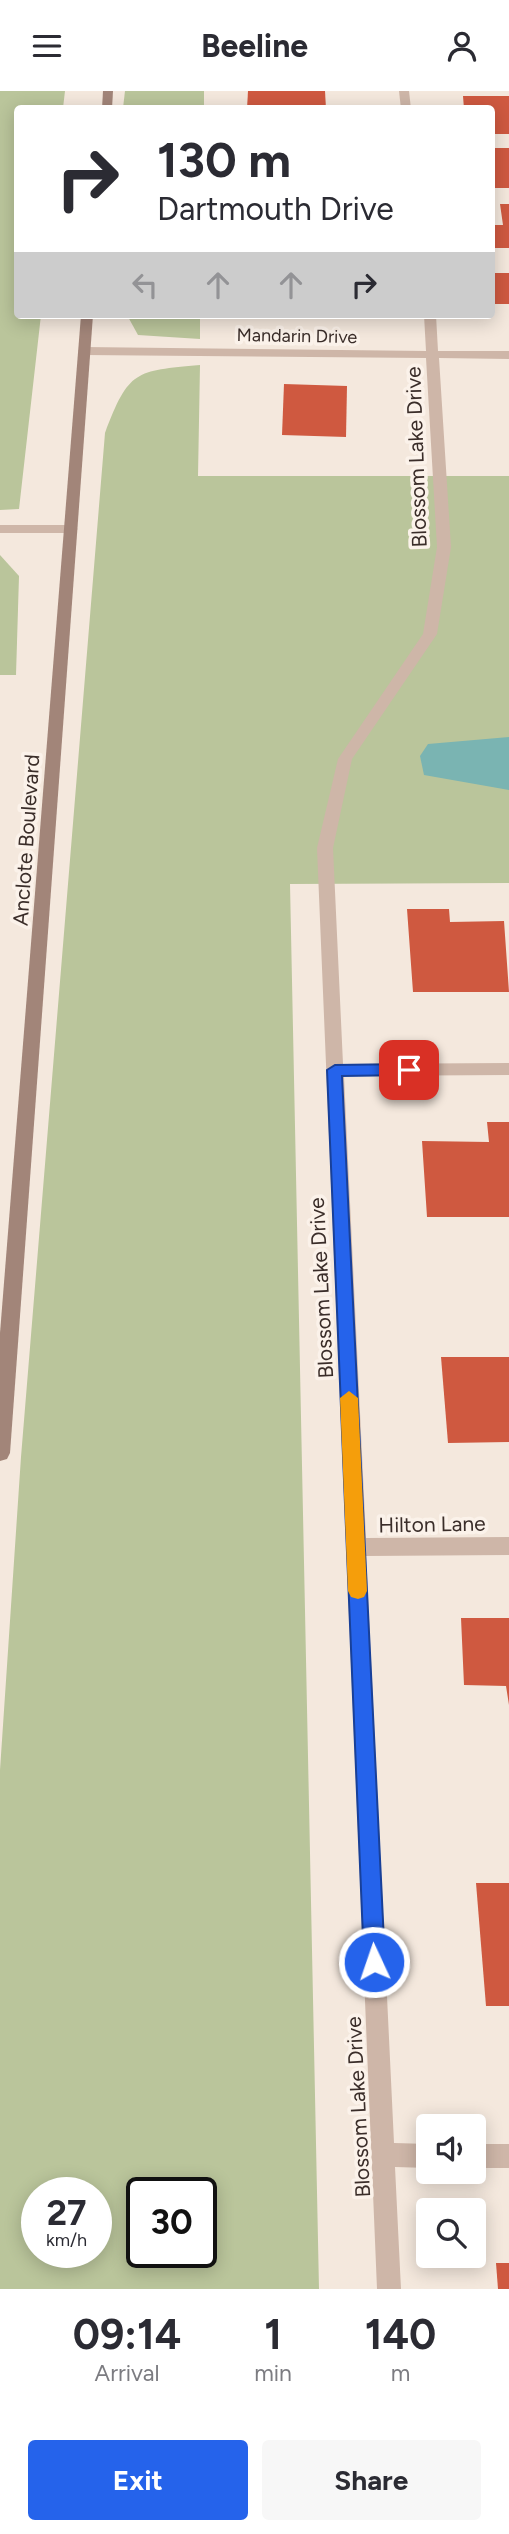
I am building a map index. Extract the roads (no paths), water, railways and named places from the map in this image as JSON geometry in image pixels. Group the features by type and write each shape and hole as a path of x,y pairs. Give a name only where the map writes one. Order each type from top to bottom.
{"street":[{"name":"Anclote Boulevard","path":"0,1453 88,319"},
{"name":"Blossom Lake Drive","path":"389,2289 325,848 345,759 430,634 444,547 435,355 430,319"},
{"name":"Mandarin Drive","path":"84,352 509,355"},
{"path":"0,529 71,529"},
{"path":"335,1070 509,1069"},
{"name":"Hilton Lane","path":"356,1547 509,1546"},
{"path":"383,2155 416,2156"},
{"path":"486,2156 509,2156"}],"water":[{"path":"509,737 509,790 424,775 420,756 428,744"}]}
